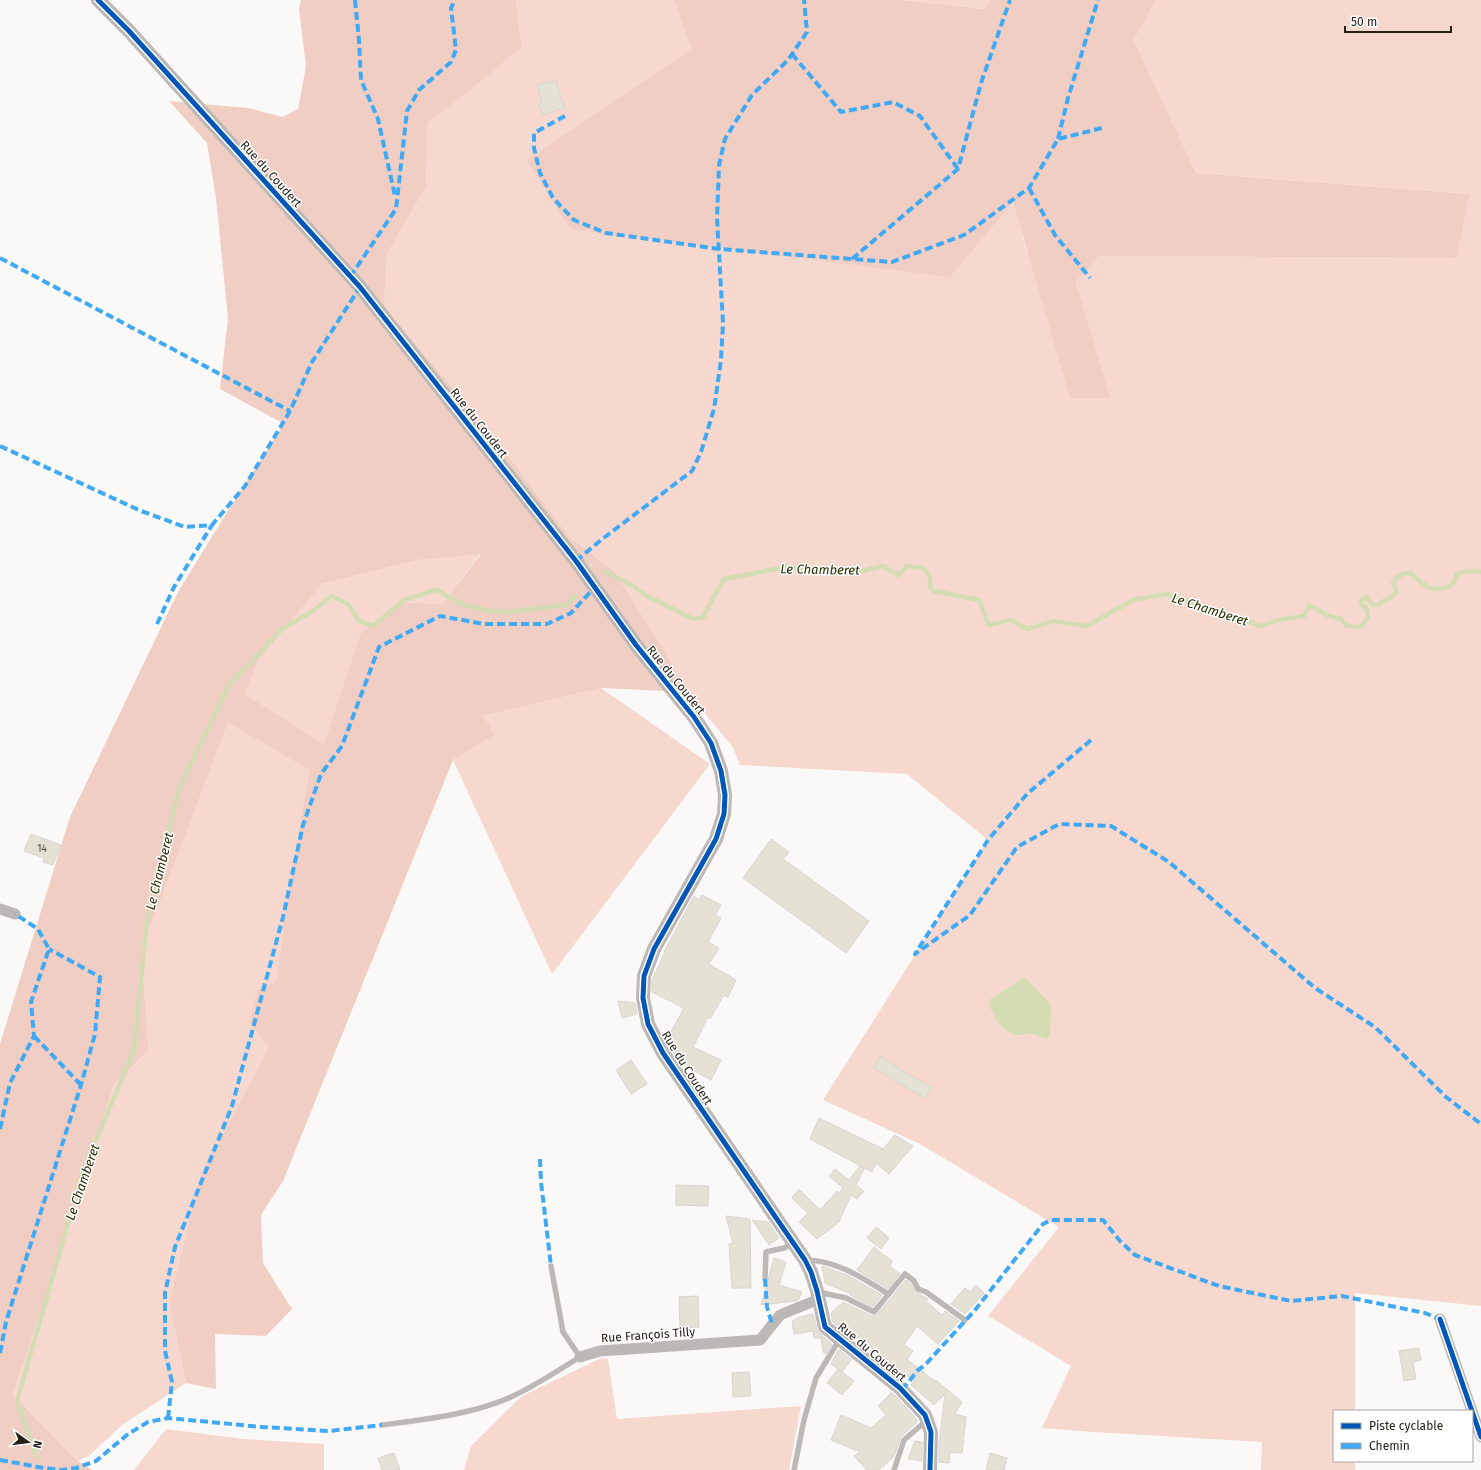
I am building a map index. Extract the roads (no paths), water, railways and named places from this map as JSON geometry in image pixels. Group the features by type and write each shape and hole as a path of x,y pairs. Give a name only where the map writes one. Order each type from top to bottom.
{"street":[{"name":"Rue du Coudert","path":"98,0 134,36 360,287 576,561 636,645 694,717 711,743 721,771 725,795 724,814 716,839 654,949 644,976 643,998 648,1024 663,1053 805,1260 811,1272 818,1295 825,1327 900,1388 925,1415 931,1432 930,1470"},
{"path":"0,909 15,914"},
{"name":"Rue François Tilly","path":"580,1357 600,1351 760,1340 780,1316 818,1295"},
{"path":"1440,1319 1472,1410"},
{"path":"1473,1414 1481,1437"}],"lane":[{"path":"765,1279 766,1252 784,1248 793,1243"},
{"path":"805,1260 819,1260 854,1272 888,1294"},
{"path":"550,1266 563,1332 580,1357"},
{"path":"818,1295 846,1298 874,1312 904,1274 914,1281 918,1289 926,1292 965,1320"},
{"path":"794,1470 804,1420 816,1378 840,1339"},
{"name":"Rue François Tilly","path":"382,1425 453,1415 486,1406 511,1397 538,1383 580,1357"},
{"path":"894,1470 904,1440 926,1421"}],"waterway":[{"name":"Le Chamberet","path":"605,572 632,585 645,595 693,619 703,617 724,579 786,567 858,572 883,566 898,575 907,566 923,568 930,576 930,587 934,591 979,600 989,625 1011,620 1027,629 1054,621 1087,626 1133,600 1167,594 1261,626 1278,620 1304,616 1309,605 1329,616 1341,619 1346,625 1358,627 1363,625 1368,617 1367,609 1361,604 1361,600 1366,597 1373,605 1378,605 1397,592 1393,583 1400,575 1411,573 1427,587 1435,589 1447,588 1454,583 1457,574 1469,571 1481,572"},
{"name":"Le Chamberet","path":"37,1457 17,1401 83,1171 134,1050 147,921 179,789 229,685 282,629 314,610 332,596 348,604 359,621 373,626 404,600 436,590 464,605 489,611 507,612 567,605 575,596"}]}
